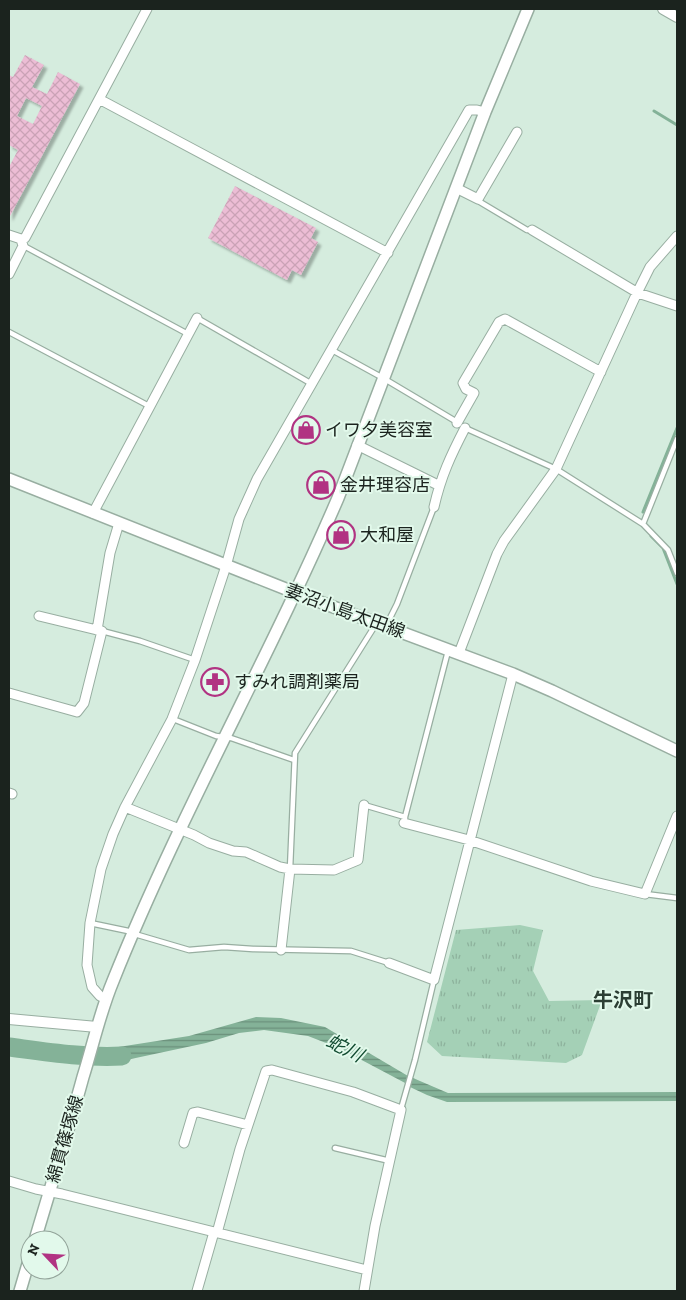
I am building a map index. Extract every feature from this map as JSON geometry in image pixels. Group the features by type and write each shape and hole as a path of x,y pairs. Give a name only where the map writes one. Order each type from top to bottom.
{"main road":[{"name":"綿貫篠塚線","path":"38,1230 106,999 133,932 180,829 296,593 338,498 485,112 528,9"},
{"name":"妻沼小島太田線","path":"9,479 226,566 513,674 677,751"}],"street":[{"path":"9,274 22,242 147,9"},
{"path":"663,9 677,17"},
{"path":"99,99 388,253"},
{"path":"106,999 96,993 92,987 87,952 90,923 101,869 112,834 172,719 195,660 247,500 469,110 485,112"},
{"path":"456,188 478,198 517,132"},
{"path":"532,230 638,293 677,306"},
{"path":"9,235 22,242"},
{"path":"454,651 504,541 556,469 650,267 677,236"},
{"path":"93,513 197,318"},
{"path":"434,506 438,485 474,393 466,389 463,383 502,319 601,372"},
{"path":"357,445 438,485"},
{"path":"9,693 77,712 84,703 99,631 110,553 119,523"},
{"path":"39,616 99,631"},
{"path":"389,963 434,980 513,674"},
{"path":"125,807 180,829 218,847 246,852 264,861 290,869 334,870 358,860 364,805"},
{"path":"405,820 591,881 645,894 677,816"},
{"path":"280,950 290,869"},
{"path":"9,1019 96,1032"},
{"path":"197,1291 264,1074 268,1070 354,1092 401,1110 391,1162 375,1226 364,1291"},
{"path":"184,1143 193,1112 248,1124"},
{"path":"9,1181 367,1270"}],"lane":[{"path":"478,198 480,202 526,230 532,230"},
{"path":"22,242 188,334"},
{"path":"197,318 312,384"},
{"path":"9,332 150,407"},
{"path":"332,350 461,425 556,469 643,524 668,550 677,573"},
{"path":"643,524 677,439"},
{"path":"290,869 295,753 382,625 403,588 434,506"},
{"path":"99,631 140,641 195,660"},
{"path":"364,805 405,820 454,651"},
{"path":"172,719 216,736 294,760"},
{"path":"645,894 677,898"},
{"path":"90,923 133,932 138,936 189,950 224,947 351,951 389,963"},
{"path":"401,1110 434,980"},
{"path":"335,1148 391,1162"}],"green space":[{"path":"520,925 543,930 533,971 549,1001 602,1000 582,1055 566,1063 442,1056 427,1042 456,930"}],"water":[{"path":"256,1017 281,1018 325,1027 408,1076 407,1084 339,1048 308,1036 264,1030 239,1033 206,1043 131,1059 97,1061 100,1049 189,1036"},
{"path":"9,1039 77,1048 73,1062 9,1052"},
{"path":"413,1078 448,1093 677,1092 677,1101 447,1102 410,1087"}],"building":[{"path":"25,55 44,65 32,87 47,94 58,72 80,84 9,218 9,167 18,150 9,145 9,75 13,77","holes":["26,98 42,106 33,124 17,116"]},
{"path":"235,186 316,228 311,238 318,242 301,275 292,270 287,280 208,238"}],"waterway":[{"path":"654,111 677,125"},
{"path":"643,512 677,428"},
{"path":"651,536 663,548 677,584"},
{"name":"蛇川","path":"9,1047 51,1053 122,1056"}],"place":[{"name":"イワ夕美容室","path":"306,430"},
{"name":"金井理容店","path":"321,485"},
{"name":"大和屋","path":"341,535"},
{"name":"すみれ調剤薬局","path":"215,682"}],"district":[{"name":"牛沢町","path":"623,1000"}]}
